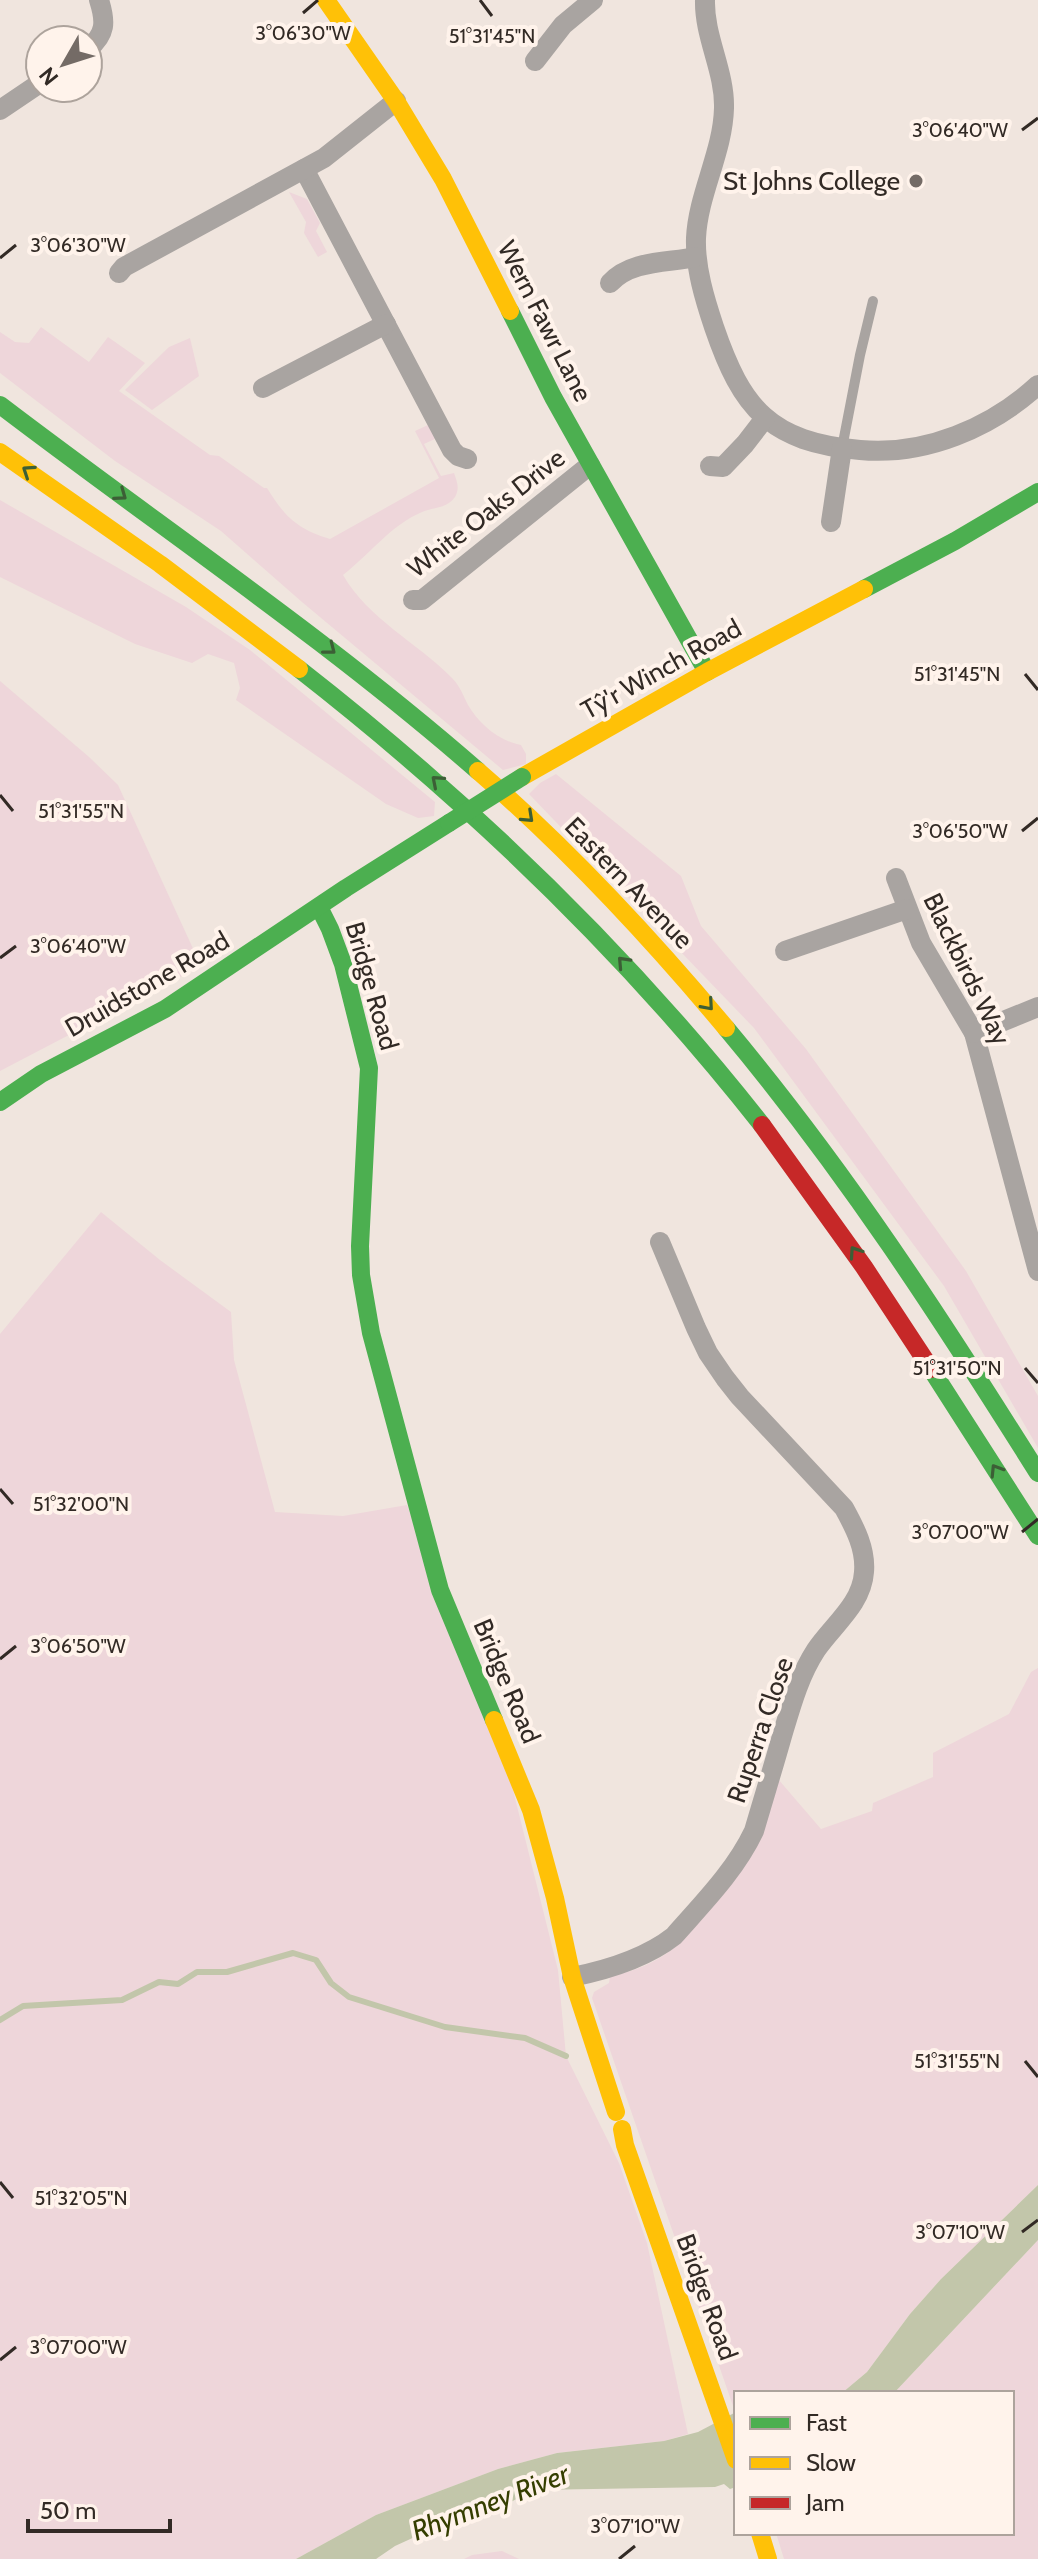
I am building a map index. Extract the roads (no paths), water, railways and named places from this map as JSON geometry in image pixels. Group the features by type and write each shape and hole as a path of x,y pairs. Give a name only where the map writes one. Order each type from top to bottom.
{"main road":[{"name":"Wern Fawr Lane","path":"326,0 396,101 472,234 530,354 707,672"},
{"path":"0,405 57,450"},
{"path":"0,412 57,450"},
{"name":"Eastern Avenue","path":"57,450 372,682 485,777 619,907 736,1038 831,1160 916,1282 1038,1473"},
{"path":"0,452 183,580 350,708 509,845 560,896 670,1012 787,1156 906,1330 1038,1536"},
{"name":"Tŷ'r Winch Road","path":"319,907 522,777 707,672 955,541 1038,492"},
{"path":"41,503 183,580"},
{"name":"Druidstone Road","path":"0,1102 41,1074 165,1009 319,907"},
{"name":"Bridge Road","path":"319,907 330,924 341,957 369,1068 360,1246 361,1275 371,1333 440,1590 531,1810 572,1977 625,2145 734,2454"},
{"path":"761,2535 768,2559"}],"street":[{"path":"99,0 105,18 104,30"},
{"path":"535,61 563,25 593,0"},
{"path":"705,0 706,18 724,90 724,111 697,227 696,257 709,310 734,380 753,408 801,439 864,450 907,448 952,437 998,416 1038,385"},
{"path":"0,110 24,94"},
{"path":"119,273 124,267 186,232 324,158 396,101"},
{"path":"304,169 452,450 467,459"},
{"path":"610,283 620,271 696,257"},
{"path":"263,388 386,324"},
{"path":"710,466 723,467 765,418"},
{"path":"831,522 842,448"},
{"name":"White Oaks Drive","path":"413,600 422,600 590,465"},
{"name":"Blackbirds Way","path":"896,878 934,968 974,1033 1030,1205 1038,1271"},
{"path":"785,951 907,909"},
{"path":"974,1033 1038,1007"},
{"name":"Ruperra Close","path":"572,1977 650,1953 663,1944 674,1936 738,1861 754,1831 806,1666 850,1609 860,1591 864,1572 863,1551 856,1529 844,1508 740,1397 708,1353 660,1242"}],"lane":[{"path":"842,448 873,301"}],"water":[{"path":"1038,2185 1038,2240 896,2391 844,2391 867,2372 910,2314 941,2279"},
{"name":"Rhymney River","path":"734,2413 734,2488 730,2489 724,2484 715,2487 532,2490 499,2509 441,2525 395,2546 376,2559 296,2559 376,2515 498,2469 557,2453 664,2441 698,2432"}],"waterway":[{"path":"0,2020 23,2006 122,2000 159,1982 178,1984 197,1972 227,1972 293,1953 316,1960 331,1983 349,1997 445,2027 525,2038 566,2056"}],"place":[{"name":"St Johns College","path":"916,181"}]}
